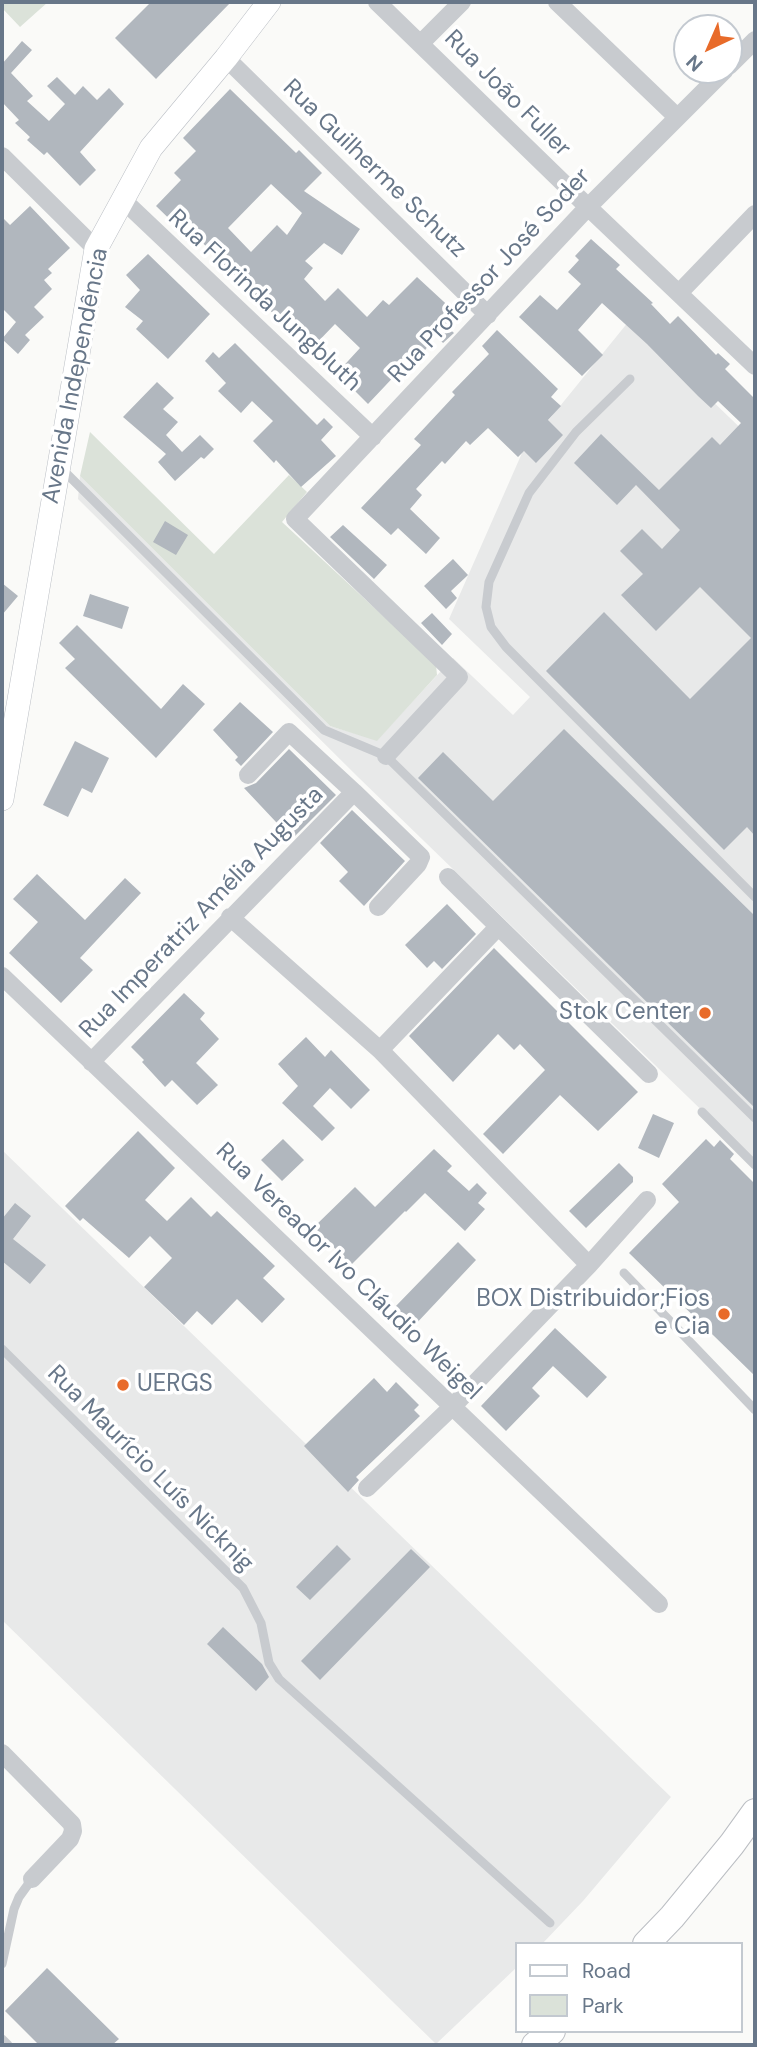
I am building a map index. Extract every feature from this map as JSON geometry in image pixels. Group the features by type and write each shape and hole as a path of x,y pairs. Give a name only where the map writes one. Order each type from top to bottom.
{"main road":[{"name":"Avenida Independência","path":"2,799 7,726 58,466 96,249 151,148 226,58 268,2"},
{"path":"648,1942 681,1906 755,1812"},
{"path":"535,2045 550,2033"}],"street":[{"name":"Rua João Fuller","path":"377,2 755,366"},
{"path":"421,43 462,2"},
{"path":"557,2 677,117"},
{"name":"Rua Guilherme Schutz","path":"226,58 488,315"},
{"name":"Rua Professor José Soder","path":"386,756 459,677 295,519 587,207 711,84"},
{"path":"2,156 96,249"},
{"name":"Rua Florinda Jungbluth","path":"123,200 373,437"},
{"path":"679,293 755,214"},
{"path":"248,775 289,732 354,792"},
{"name":"Rua Imperatriz Amélia Augusta","path":"91,1062 354,792 421,857 418,864 378,907"},
{"path":"448,877 649,1074"},
{"path":"230,917 380,1050 589,1265"},
{"path":"380,1050 498,927"},
{"name":"Rua Vereador Ivo Cláudio Weigel","path":"2,976 659,1604"},
{"path":"367,1488 453,1406 589,1265 647,1200"},
{"path":"2,1753 72,1824 70,1839 32,1879"}],"lane":[{"path":"630,379 576,432 528,494 489,582 486,607 491,627 506,647 755,897"},
{"path":"58,466 324,730 386,756 755,1118"},
{"path":"702,1112 755,1165"},
{"path":"624,1273 755,1410"},
{"name":"Rua Maurício Luís Nicknig","path":"2,1349 243,1588 261,1623 269,1663 279,1679 550,1923"},
{"path":"2,1964 14,1909 32,1879"},
{"path":"2,2039 8,2045"}],"shaded area":[{"path":"629,321 755,442 755,1162 358,777 78,499 80,476 330,726 377,740 453,658 513,715 530,697 449,619 522,453"},
{"name":"UERGS","path":"2,1150 671,1797 583,1901 544,1942 516,1942 516,1968 436,2044 2,1620"}],"green space":[{"path":"2,2 48,2 20,27 2,8"},
{"path":"90,432 214,554 289,475 307,492 282,522 436,665 437,675 377,741 330,726 80,476"}],"building":[{"path":"151,2 231,2 156,79 115,38"},
{"path":"22,41 32,50 11,73 33,96 27,101 49,121 65,104 47,86 57,77 75,95 83,86 97,100 109,88 124,104 80,152 96,170 80,186 47,152 44,155 27,140 30,137 15,123 19,120 2,102 2,64"},
{"path":"230,89 296,153 299,150 322,173 304,191 360,229 342,255 324,243 305,261 313,268 304,279 325,301 338,288 367,317 383,300 389,305 417,277 456,313 445,325 454,333 443,343 436,335 423,353 419,350 368,404 337,373 360,348 335,324 309,351 264,304 261,306 252,297 192,232 187,236 156,206 181,180 174,173 196,151 183,138","holes":["271,184 302,213 287,235 277,225 251,252 228,228"]},
{"path":"30,206 70,248 48,269 52,273 44,280 52,289 34,307 44,317 25,335 30,340 18,354 2,339 16,322 2,308 2,217 10,225"},
{"path":"591,239 620,265 616,269 653,303 651,304 670,324 678,316 716,355 718,353 730,364 725,369 755,399 755,836 747,827 724,850 546,671 604,612 690,699 751,638 700,587 656,631 621,595 643,574 620,551 642,529 662,549 680,530 636,485 617,505 574,463 601,434 659,490 712,437 720,445 741,423 718,401 711,408 602,303 578,330 603,355 582,376 519,317 540,295 557,310 581,284 568,272 579,260 575,256"},
{"path":"148,254 210,314 168,359 136,329 143,321 125,307 140,290 126,275"},
{"path":"497,330 558,389 551,397 561,406 548,420 563,435 536,463 524,451 518,457 488,428 470,445 466,441 445,464 442,461 416,489 422,495 410,509 440,538 426,554 398,528 391,535 361,508 421,445 414,439 455,395 452,392 489,354 482,346"},
{"path":"235,343 317,425 324,418 333,427 321,440 336,456 301,487 276,460 274,463 253,441 273,421 252,401 241,413 218,391 226,383 205,361 213,352 219,358"},
{"path":"157,382 174,398 163,409 178,422 166,435 182,452 200,435 214,449 175,481 158,462 166,454 123,417"},
{"path":"165,521 188,535 176,555 153,542"},
{"path":"343,525 387,565 374,579 330,537"},
{"path":"453,559 468,575 451,591 457,598 446,609 424,586"},
{"path":"2,583 18,596 2,615"},
{"path":"90,594 129,607 122,629 83,616"},
{"path":"432,613 452,634 442,645 421,623"},
{"path":"77,625 161,709 183,684 205,704 156,758 65,668 75,659 59,643"},
{"path":"240,702 273,732 241,766 235,760 238,757 213,730"},
{"name":"Stok Center","path":"564,729 755,916 755,1108 418,778 443,752 493,801"},
{"path":"75,741 109,758 92,793 82,788 68,817 43,805"},
{"path":"289,749 336,795 292,839 244,788 256,783"},
{"path":"352,810 405,861 364,906 339,881 348,872 320,843"},
{"path":"37,874 85,920 125,878 141,893 80,958 93,970 61,1003 9,953 38,922 13,899"},
{"path":"447,904 476,934 442,969 434,961 427,968 405,945"},
{"path":"494,948 638,1092 598,1131 560,1095 503,1154 483,1134 545,1070 520,1044 514,1050 498,1034 453,1082 409,1036"},
{"path":"184,993 205,1013 200,1019 219,1039 196,1063 218,1085 197,1105 172,1080 165,1087 131,1047"},
{"path":"306,1037 325,1057 331,1050 370,1090 351,1109 330,1088 313,1106 335,1128 322,1141 282,1103 298,1086 278,1064"},
{"path":"653,1114 674,1123 659,1158 638,1148"},
{"path":"138,1131 175,1168 145,1200 167,1221 191,1197 211,1217 217,1211 275,1266 263,1278 285,1299 262,1323 237,1299 212,1325 197,1311 184,1325 144,1287 172,1258 150,1236 129,1258 83,1218 80,1221 65,1206"},
{"path":"283,1139 304,1160 282,1181 261,1160"},
{"name":"BOX Distribuidor;Fios e Cia","path":"706,1139 714,1147 720,1140 734,1154 730,1159 755,1184 755,1376 629,1253 679,1202 662,1184"},
{"path":"434,1149 452,1166 447,1171 469,1191 477,1183 487,1193 478,1203 485,1209 465,1231 425,1193 351,1265 314,1227 355,1187 375,1207"},
{"path":"619,1163 633,1177 633,1182 586,1228 569,1211"},
{"path":"15,1203 31,1216 13,1239 46,1265 30,1284 2,1261 2,1219"},
{"path":"458,1242 476,1260 413,1327 394,1308"},
{"path":"555,1328 607,1377 587,1398 553,1366 532,1388 540,1396 506,1431 481,1406"},
{"path":"374,1378 387,1392 396,1382 419,1405 414,1410 420,1416 356,1477 359,1480 348,1492 304,1446"},
{"path":"337,1545 351,1559 310,1600 296,1587"},
{"path":"411,1549 430,1567 320,1680 301,1661"},
{"path":"223,1627 262,1664 269,1677 256,1691 207,1644"},
{"path":"47,1968 119,2039 112,2045 39,2045 5,2011"}],"place":[{"name":"Stok Center","path":"705,1013"},
{"name":"BOX Distribuidor;Fios e Cia","path":"724,1314"},
{"name":"UERGS","path":"123,1385"}]}
